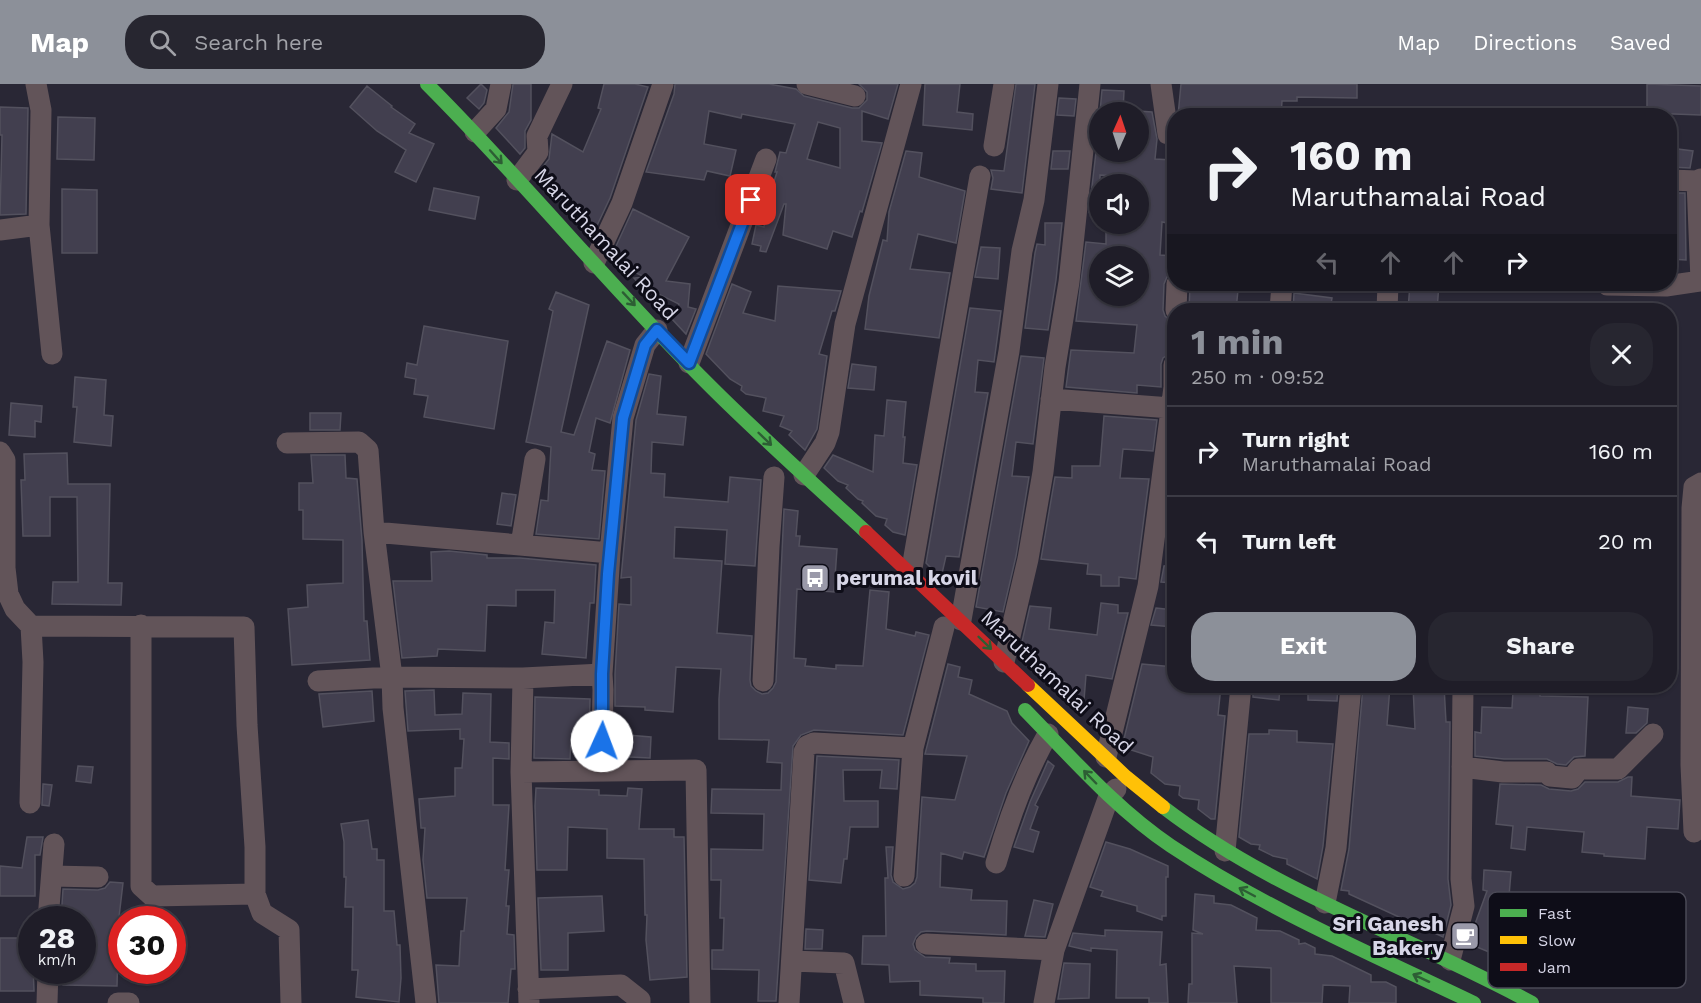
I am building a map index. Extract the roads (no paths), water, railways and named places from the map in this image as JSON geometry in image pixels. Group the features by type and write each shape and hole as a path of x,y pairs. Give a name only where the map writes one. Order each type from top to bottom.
{"main road":[{"name":"Maruthamalai Road","path":"427,84 475,132 594,263 648,341 689,363 710,386 911,574 948,626 1004,662 1126,777 1177,819 1255,869 1488,980"},
{"path":"452,129 484,164"},
{"name":"Maruthamalai Road","path":"1016,701 1109,796 1170,845 1238,887 1314,927 1474,1003"},
{"name":"Maruthamalai Road","path":"1503,988 1532,1003"}],"street":[{"path":"36,84 41,110 39,225 52,354"},
{"path":"475,132 496,109 501,84"},
{"path":"518,180 538,152 537,136 562,84"},
{"path":"594,263 622,203 663,84"},
{"path":"807,84 855,96"},
{"path":"804,475 825,443 829,432 845,324 911,84"},
{"path":"994,146 1004,84"},
{"path":"904,876 913,748 948,626 1009,351 1022,251 1034,200 1048,84"},
{"path":"1004,662 1030,548 1043,472 1051,399 1069,282 1090,84"},
{"path":"1156,85 1167,130"},
{"path":"689,363 766,159"},
{"path":"911,574 980,176"},
{"path":"1677,180 1699,180 1701,281 1677,284"},
{"path":"0,230 39,225"},
{"path":"602,741 602,674 610,553 623,418 648,341"},
{"path":"1051,399 1167,408"},
{"path":"1106,757 1148,586 1167,439"},
{"path":"287,443 359,442 368,450 374,532 392,677 393,708 426,1003"},
{"path":"0,452 5,459 5,568 8,594 15,609 31,626 33,662 30,803"},
{"path":"521,545 536,459"},
{"path":"763,681 769,547 775,477"},
{"path":"1694,832 1696,766 1692,508 1694,487 1701,483"},
{"path":"374,532 610,553"},
{"path":"141,625 141,886 153,896 255,894"},
{"path":"31,626 244,627 247,724 255,847 255,894 262,912 289,930 291,1003"},
{"path":"318,681 392,677 522,678 602,674"},
{"path":"522,678 521,772 528,996 621,985 640,1000 640,1003"},
{"path":"1225,851 1240,693"},
{"path":"1325,903 1336,848 1349,693"},
{"path":"1450,960 1464,906 1461,879 1463,693"},
{"path":"996,863 1011,811 1035,756 1048,734"},
{"path":"1462,767 1480,771 1547,772 1550,776 1572,778 1579,769 1618,769 1653,734"},
{"path":"789,1003 803,760 807,746 814,743 913,748"},
{"path":"521,772 696,770 700,1003"},
{"path":"1044,1003 1054,950 1109,796 1126,777"},
{"path":"49,906 54,844"},
{"path":"52,876 98,877"},
{"path":"926,944 1054,950"},
{"path":"792,961 844,963 854,1003"},
{"path":"47,1003 48,984"},
{"path":"118,1003 129,1003"}],"place":[{"name":"perumal kovil","path":"815,578"},
{"name":"Sri Ganesh Bakery","path":"1465,936"}]}
